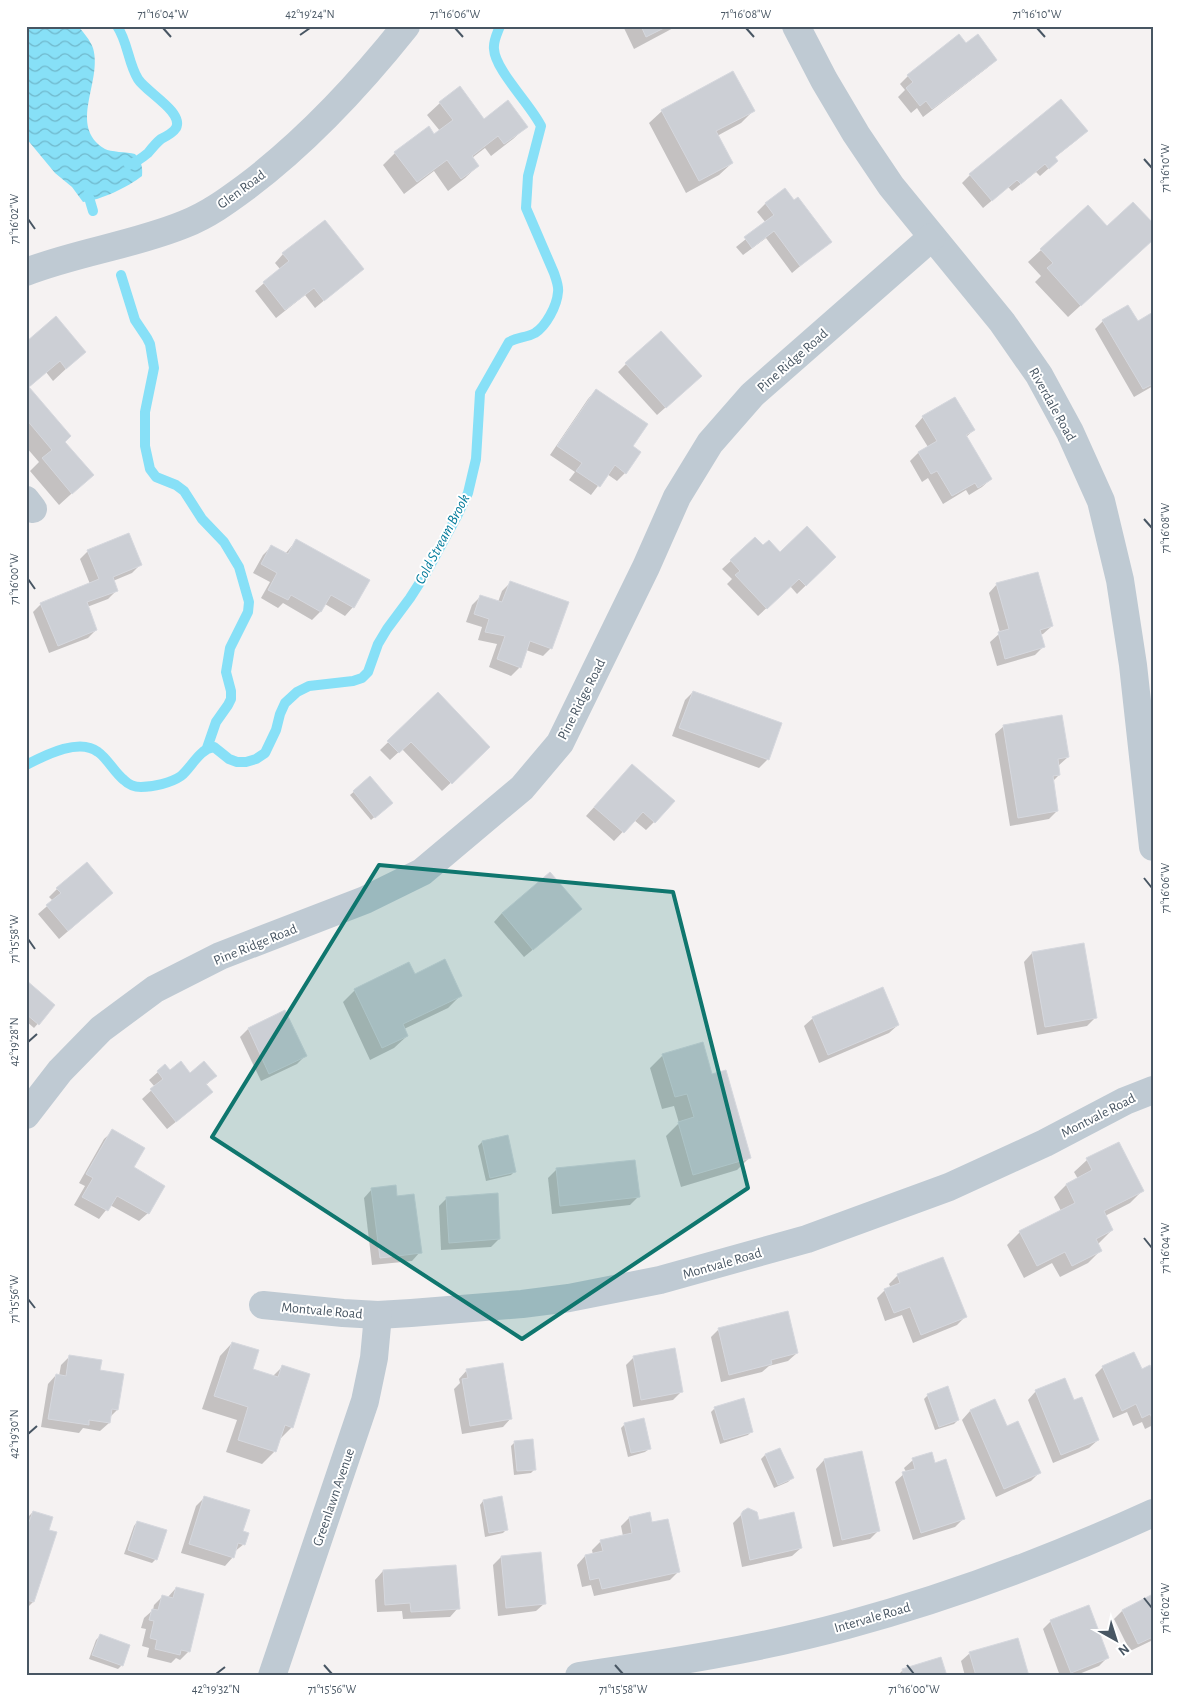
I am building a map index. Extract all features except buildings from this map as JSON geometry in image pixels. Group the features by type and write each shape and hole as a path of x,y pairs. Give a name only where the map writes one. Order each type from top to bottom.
{"street":[{"name":"Glen Road","path":"26,272 166,232 187,224 230,199 300,142 355,86 406,26"},
{"name":"Riverdale Road","path":"796,26 824,80 856,134 891,186 1002,322 1039,375 1070,432 1101,501 1120,580 1133,665 1153,847"},
{"name":"Pine Ridge Road","path":"26,1115 60,1071 101,1029 155,989 220,956 365,900 422,872 522,788 560,743 646,567 677,497 710,443 752,395 932,237"},
{"name":"Montvale Road","path":"263,1304 343,1314 378,1315 514,1305 569,1298 660,1280 757,1254 853,1223 950,1187 1044,1143 1125,1101 1153,1090"},
{"name":"Greenlawn Avenue","path":"272,1676 365,1401 374,1358 378,1315"},
{"name":"Intervale Road","path":"579,1676 715,1655 846,1626 907,1608 975,1584 1153,1514"}],"highlighted area":[{"path":"379,865 673,892 748,1188 522,1339 212,1137"}],"water":[{"path":"26,26 78,26 85,34 93,48 95,61 87,116 88,128 94,139 105,149 135,154 141,164 142,176 114,192 98,199 83,202 72,187 55,173 26,138"}],"waterway":[{"path":"117,26 124,39 138,79 170,109 175,115 177,122 176,128 170,134 161,139 143,157 129,165"},
{"name":"Cold Stream Brook","path":"26,765 62,750 81,746 98,752 129,784 141,787 162,784 181,776 209,748 214,747 229,759 237,762 246,762 256,759 265,753 276,730 285,703 297,692 309,686 353,681 362,678 368,672 378,644 426,573 468,493 476,459 480,393 509,342 532,335 539,330 556,303 557,282 526,208 528,176 541,126 500,67 494,49 494,43 500,26"},
{"path":"91,189 88,194 93,211"},
{"path":"121,275 135,320 150,344 154,368 145,412 145,446 150,469 156,477 176,485 184,491 202,519 224,542 239,567 249,602 248,612 230,648 226,672 231,699 216,722 207,748"}]}
